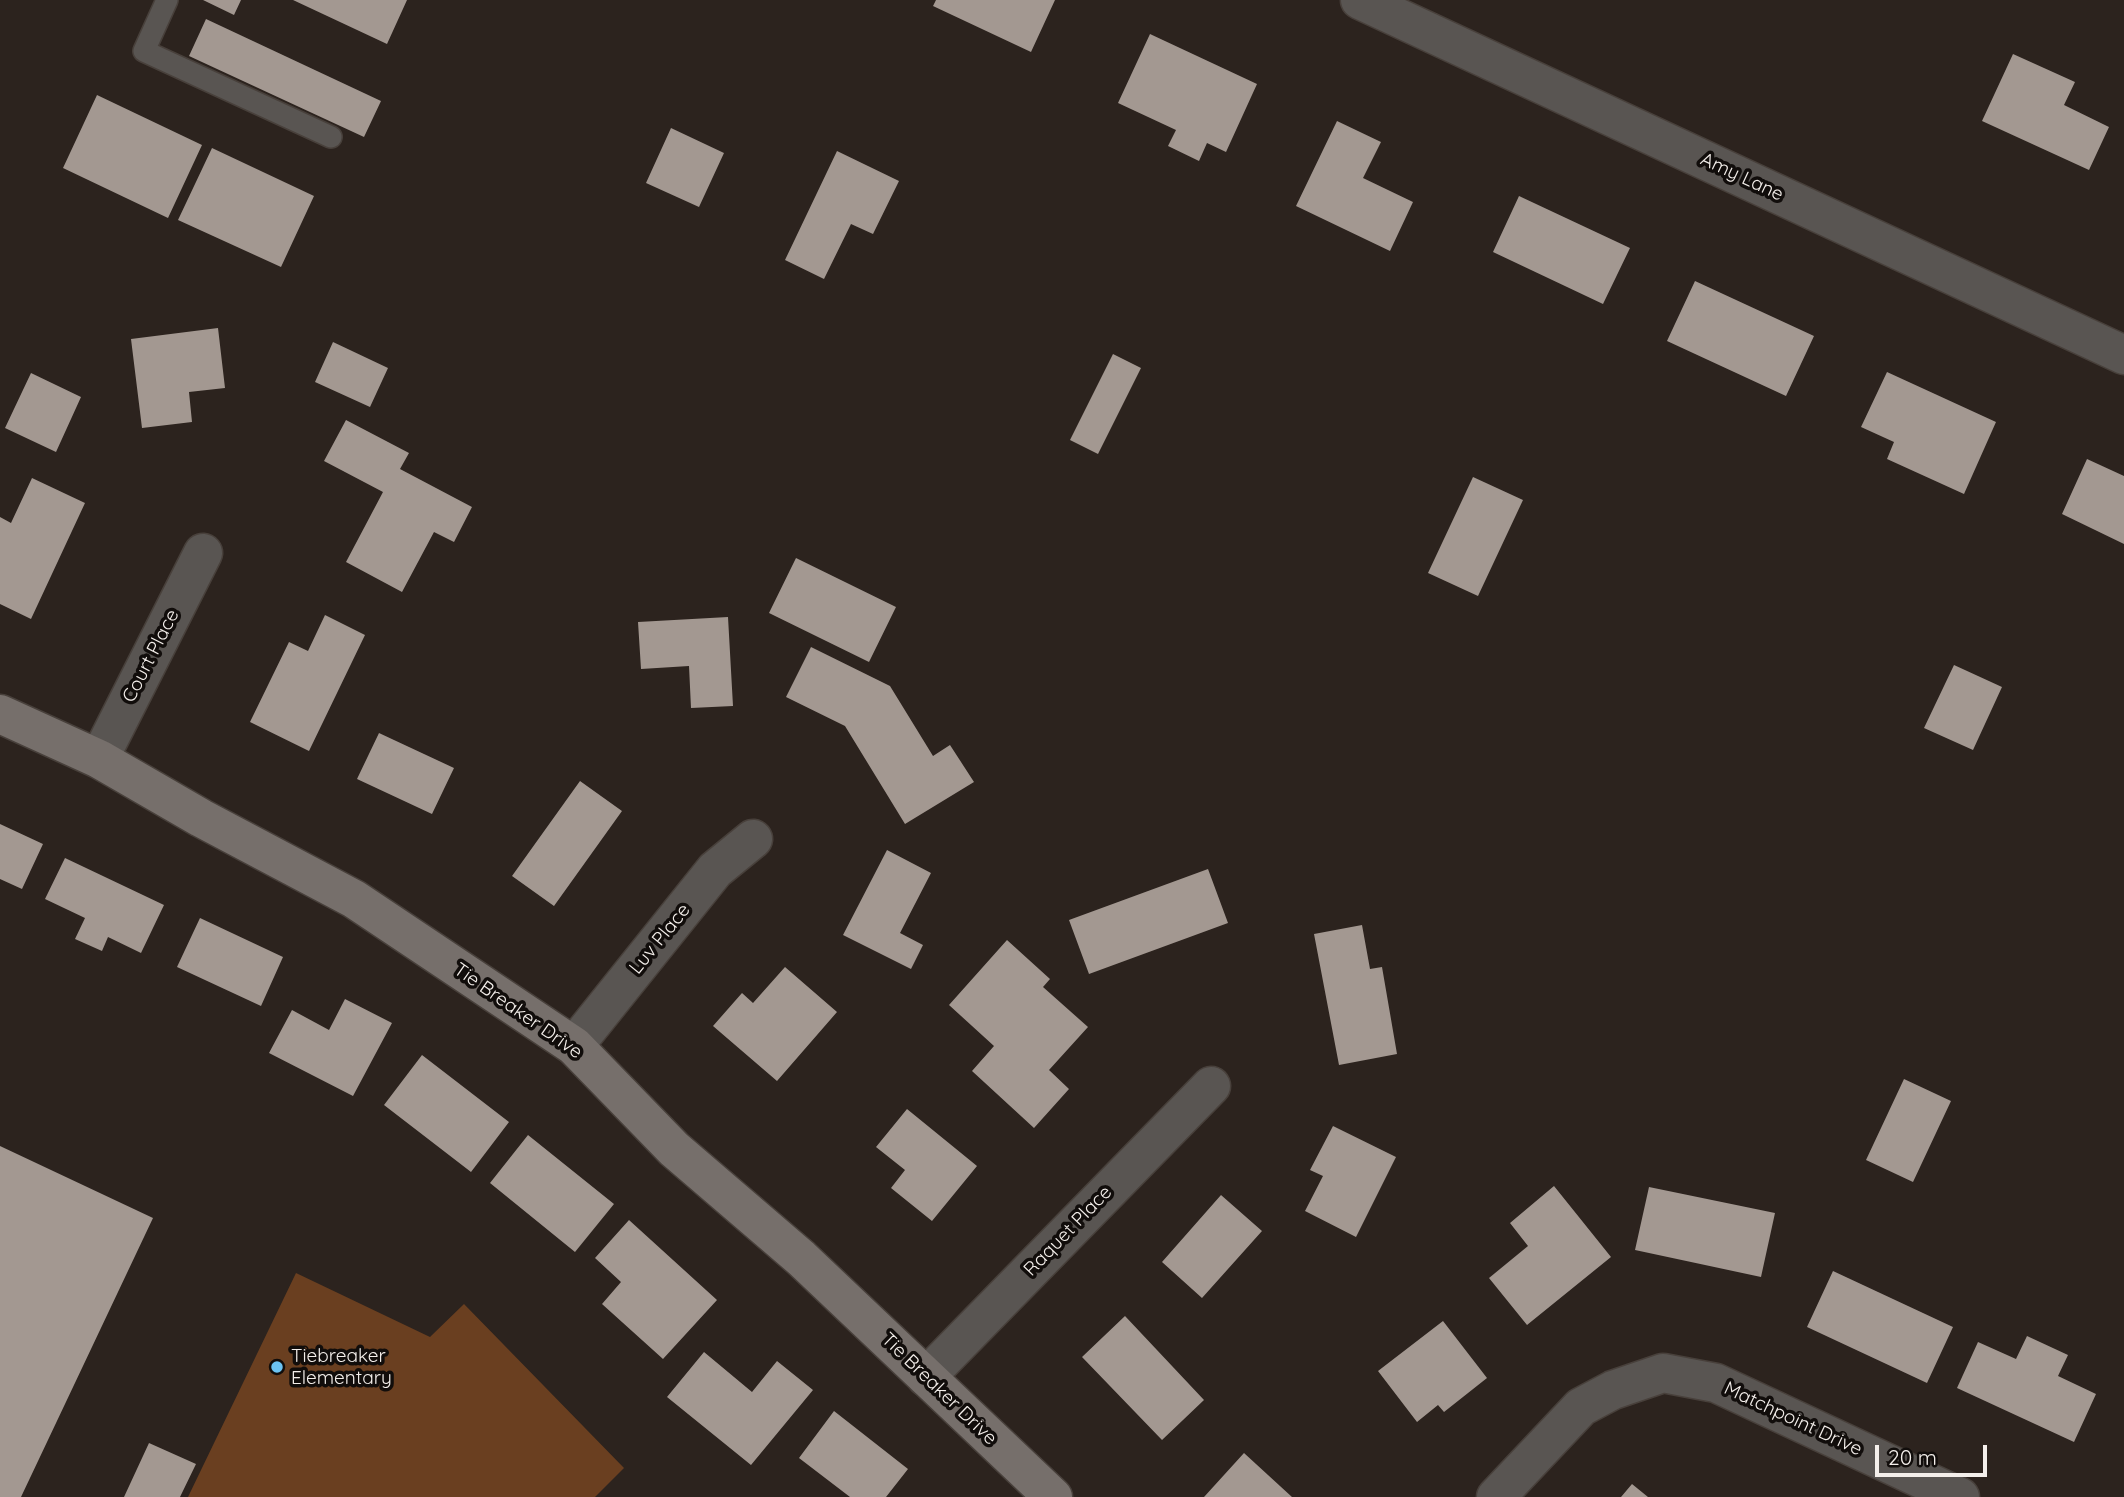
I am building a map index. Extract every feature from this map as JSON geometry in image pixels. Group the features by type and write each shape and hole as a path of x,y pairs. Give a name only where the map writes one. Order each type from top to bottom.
{"street":[{"name":"Amy Lane","path":"1360,0 2124,355"},
{"name":"Court Place","path":"99,759 203,553"},
{"name":"Tie Breaker Drive","path":"0,714 99,759 201,818 354,899 574,1046 674,1149 802,1258 1053,1497"},
{"name":"Luv Place","path":"574,1046 715,870 754,839"},
{"name":"Raquet Place","path":"926,1377 1210,1086"},
{"name":"Matchpoint Drive","path":"1496,1497 1581,1407 1613,1390 1663,1373 1716,1383 1960,1497"}],"lane":[{"path":"167,0 144,51 331,137"}],"shaded area":[{"path":"296,1273 430,1337 464,1304 624,1468 595,1497 188,1497"}],"building":[{"path":"203,0 241,0 234,15"},
{"path":"293,0 407,0 387,44"},
{"path":"936,0 1055,0 1031,52 933,6"},
{"path":"206,19 381,101 364,137 189,56"},
{"path":"1150,34 1257,84 1226,152 1207,143 1199,161 1168,146 1176,130 1118,103"},
{"path":"2013,54 2075,82 2064,105 2109,127 2089,170 1982,121"},
{"path":"97,95 202,145 168,218 63,168"},
{"path":"1337,121 1381,142 1363,178 1413,202 1390,251 1296,206"},
{"path":"671,128 724,153 699,207 646,183"},
{"path":"212,148 314,196 281,267 178,220"},
{"path":"837,151 899,181 873,234 851,224 824,279 785,260"},
{"path":"1519,196 1630,248 1603,304 1493,252"},
{"path":"1695,281 1814,336 1786,396 1667,341"},
{"path":"218,328 225,388 189,392 192,422 142,428 131,339"},
{"path":"333,342 388,368 370,407 315,382"},
{"path":"1113,354 1141,368 1098,454 1070,440"},
{"path":"1887,372 1996,422 1964,494 1887,459 1894,442 1861,427"},
{"path":"31,373 81,397 56,452 5,428"},
{"path":"346,420 409,453 400,469 472,507 454,542 434,532 402,592 346,562 383,492 324,461"},
{"path":"2087,459 2124,476 2124,544 2062,514"},
{"path":"1473,477 1523,500 1478,596 1428,573"},
{"path":"32,478 85,503 31,619 0,604 0,517 11,523"},
{"path":"796,558 896,607 869,662 769,613"},
{"path":"325,615 365,635 309,751 250,722 289,642 308,651"},
{"path":"728,617 733,706 691,708 689,666 641,669 638,622"},
{"path":"811,647 890,686 933,756 950,745 974,782 905,824 845,726 786,697"},
{"path":"1954,665 2002,687 1973,750 1924,728"},
{"path":"379,733 454,768 432,814 357,779"},
{"path":"580,781 622,811 554,906 512,876"},
{"path":"0,824 43,844 22,889 0,879"},
{"path":"887,850 931,873 900,933 923,945 911,969 843,935"},
{"path":"65,858 164,905 141,953 108,937 102,951 75,939 85,918 45,899"},
{"path":"1208,869 1228,923 1089,974 1069,920"},
{"path":"200,918 283,957 261,1006 177,967"},
{"path":"1362,925 1370,969 1382,967 1397,1054 1339,1065 1314,934"},
{"path":"1007,940 1050,979 1043,987 1088,1027 1049,1070 1069,1089 1034,1128 972,1071 994,1046 949,1005"},
{"path":"785,967 837,1012 777,1081 713,1026 742,993 753,1003"},
{"path":"345,999 392,1023 353,1096 269,1053 292,1010 329,1030"},
{"path":"422,1055 509,1122 471,1172 384,1105"},
{"path":"1904,1079 1951,1101 1913,1182 1866,1160"},
{"path":"907,1109 977,1166 932,1221 891,1188 905,1170 876,1147"},
{"path":"1333,1126 1396,1157 1356,1237 1305,1211 1323,1176 1310,1170"},
{"path":"528,1135 614,1204 575,1252 490,1183"},
{"path":"0,1146 153,1218 21,1497 0,1497"},
{"path":"1554,1186 1611,1257 1527,1325 1489,1278 1528,1246 1510,1223"},
{"path":"1649,1187 1775,1213 1761,1277 1635,1250"},
{"path":"1221,1195 1262,1231 1202,1298 1162,1262"},
{"path":"629,1220 717,1300 663,1359 602,1304 621,1282 595,1258"},
{"path":"1833,1271 1953,1327 1927,1383 1807,1327"},
{"path":"1125,1316 1204,1400 1162,1440 1082,1357"},
{"path":"1443,1321 1487,1378 1444,1412 1438,1405 1417,1422 1378,1371"},
{"path":"2027,1336 2068,1355 2058,1376 2096,1394 2074,1442 1957,1388 1978,1342 2016,1359"},
{"path":"704,1352 752,1392 777,1361 813,1390 751,1465 667,1397"},
{"path":"834,1411 908,1469 886,1497 850,1497 799,1458"},
{"path":"149,1443 196,1464 180,1497 124,1497"},
{"path":"1244,1453 1292,1497 1204,1497"},
{"path":"1632,1484 1648,1497 1621,1497"}],"place":[{"name":"Tiebreaker Elementary","path":"277,1367"}]}
